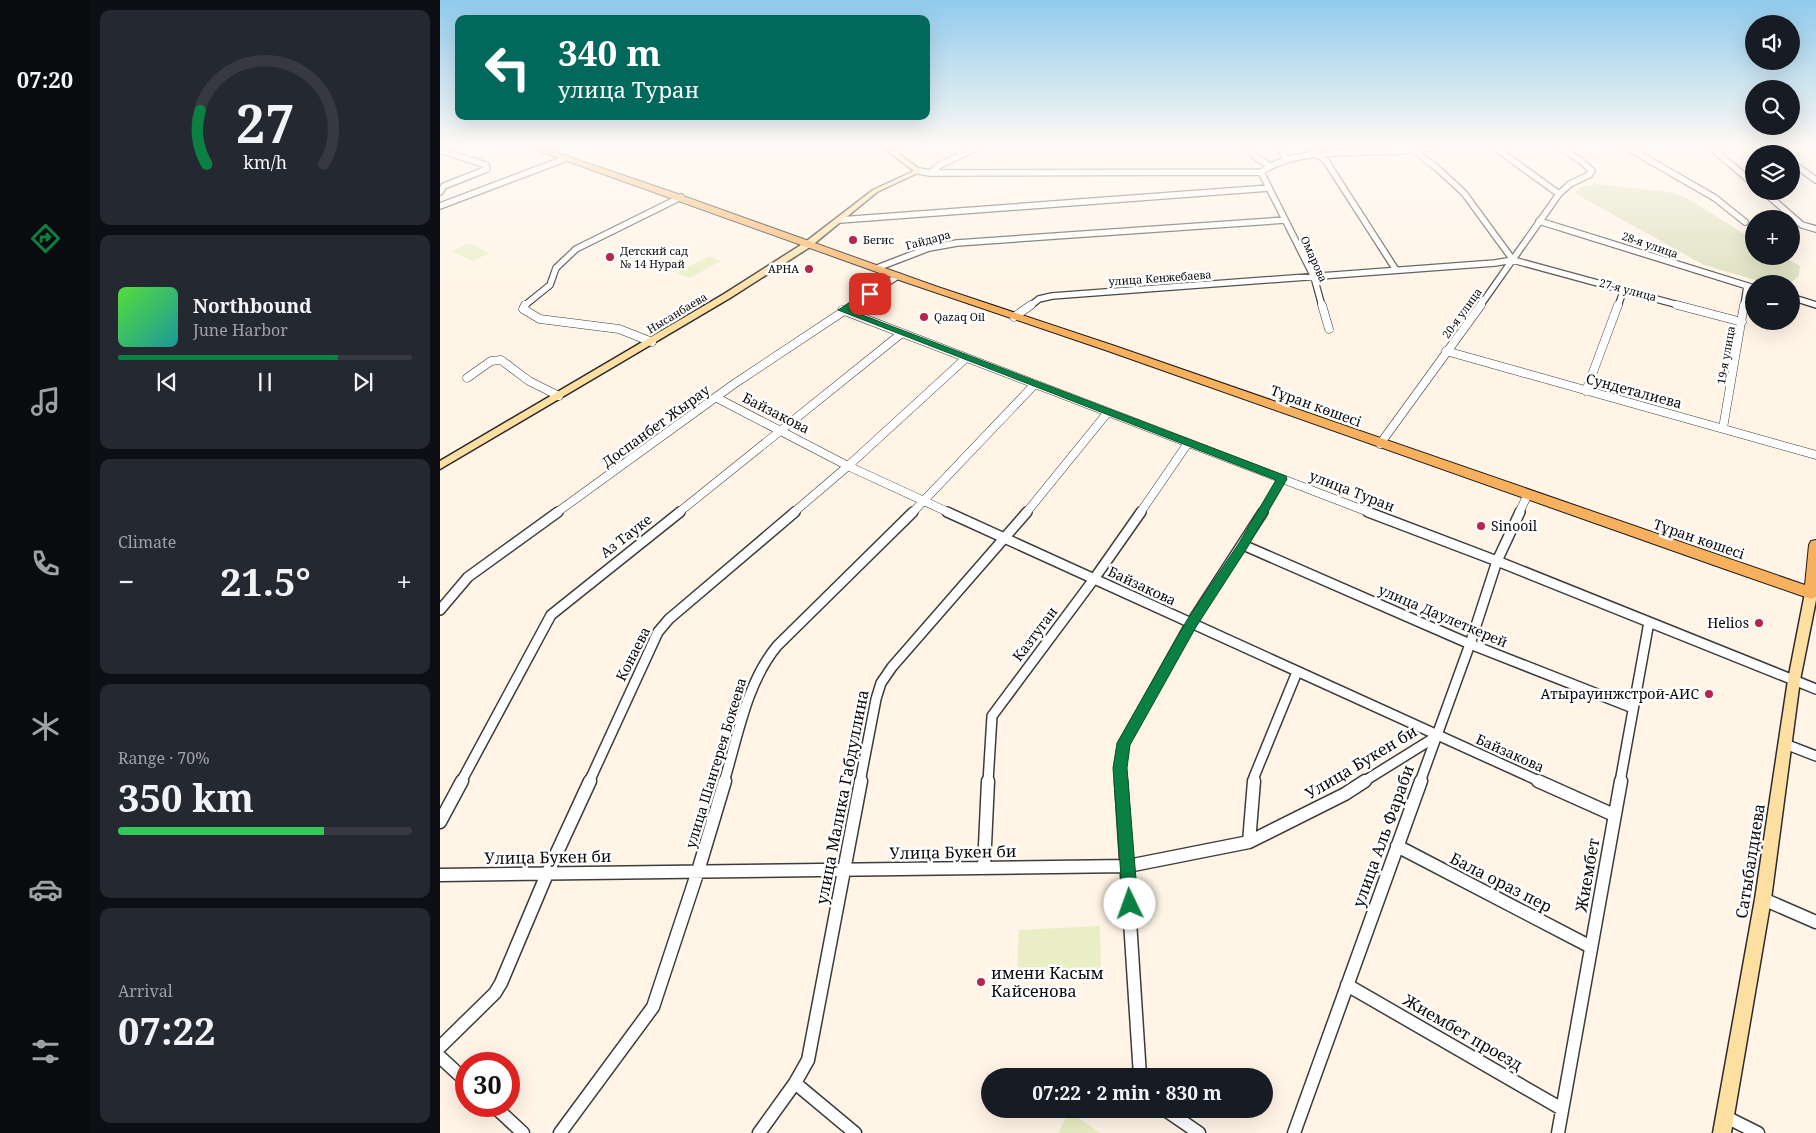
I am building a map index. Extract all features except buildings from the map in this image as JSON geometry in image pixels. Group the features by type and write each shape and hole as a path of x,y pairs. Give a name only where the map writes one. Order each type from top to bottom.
{"main road":[{"name":"Тұран көшесі","path":"686,199 807,245 1014,317 1137,357 1527,496 1813,594"},
{"path":"1813,594 1816,544"}],"street":[{"path":"442,205 458,199"},
{"path":"652,342 619,330 540,319 523,308 525,304 550,285 556,268 576,249 677,199"},
{"name":"Нысанбаева","path":"440,466 727,296 807,245 865,199"},
{"path":"840,220 1123,199"},
{"name":"Омарова","path":"1274,199 1314,277 1329,329"},
{"path":"1350,199 1396,270"},
{"path":"1468,199 1491,227 1502,248 1513,260"},
{"name":"20-я улица","path":"1380,444 1555,199"},
{"path":"1716,199 1745,222"},
{"path":"1773,200 1802,225 1815,229"},
{"name":"Гайдара","path":"877,268 922,250 958,242 1285,220"},
{"name":"28-я улица","path":"1539,221 1574,230 1686,269 1745,286"},
{"name":"улица Кенжебаева","path":"1014,317 1031,304 1045,297 1495,263 1513,260"},
{"name":"27-я улица","path":"1513,260 1742,322"},
{"name":"Доспанбет Жырау","path":"440,610 468,576 842,310 898,276"},
{"path":"1586,391 1624,289"},
{"path":"1800,300 1816,305"},
{"name":"19-я улица","path":"1723,428 1745,309"},
{"name":"улица Туран","path":"842,310 1498,561 1816,689"},
{"name":"Аз Тауке","path":"440,822 551,615 902,334"},
{"name":"Сундеталиева","path":"1446,351 1816,455"},
{"name":"Конаева","path":"440,1047 495,993 501,984 547,874 658,632 669,619 848,466 966,358"},
{"path":"467,378 491,361 500,360 529,381 559,396"},
{"name":"улица Шангерея Бокеева","path":"560,1133 653,1007 698,872 755,680 765,661 924,501 1035,384"},
{"name":"Байзакова","path":"717,398 848,466 1436,736 1614,815"},
{"name":"улица Малика Габдуллина","path":"759,1133 795,1083 808,1060 876,699 881,683 892,667 1006,538 1108,412"},
{"name":"Казтуган","path":"984,867 992,716 1094,579 1188,443"},
{"path":"1140,1068 1128,866 1120,768 1124,743 1191,623 1243,546 1282,479"},
{"name":"улица Аль Фараби","path":"1294,1133 1470,644 1498,561 1527,496"},
{"name":"улица Даулеткерей","path":"1243,546 1470,644 1633,708"},
{"name":"Сатыбалдиева","path":"1722,1133 1763,899 1794,680 1813,594"},
{"name":"Жиембет","path":"1558,1133 1649,622"},
{"path":"1249,842 1254,777 1298,672"},
{"name":"Улица Букен би","path":"440,875 1128,866 1249,842 1345,794 1436,736"},
{"path":"1785,744 1816,756"},
{"name":"Бала ораз пер","path":"1397,846 1591,947"},
{"path":"1763,899 1816,922"},
{"name":"Жиембет проезд","path":"1347,984 1562,1109"},
{"path":"440,1057 455,1071"},
{"path":"795,1083 856,1133"},
{"path":"1724,1116 1758,1133"},
{"path":"506,1117 523,1133"},
{"path":"1177,1118 1199,1133"}],"green space":[{"path":"1585,199 1688,199 1745,234 1745,265 1800,266 1799,275 1745,275 1745,277 1704,265"},
{"path":"469,243 490,253 473,261 452,251"},
{"path":"709,256 721,261 690,278 677,273"},
{"path":"1100,926 1101,971 1017,975 1019,930"},
{"path":"1066,1118 1079,1118 1100,1133 1058,1133"}],"place":[{"name":"Бегис","path":"853,240"},
{"name":"Детский сад № 14 Нурай","path":"610,257"},
{"name":"АРНА","path":"809,269"},
{"name":"Qazaq Oil","path":"924,317"},
{"name":"Sinooil","path":"1481,526"},
{"name":"Helios","path":"1759,623"},
{"name":"Атырауинжстрой-АИС","path":"1709,694"},
{"name":"имени Касым Кайсенова","path":"981,982"}],"route":[{"path":"870,294 842,310 1282,479 1243,546 1191,623 1124,743 1120,768 1130,904"}]}
